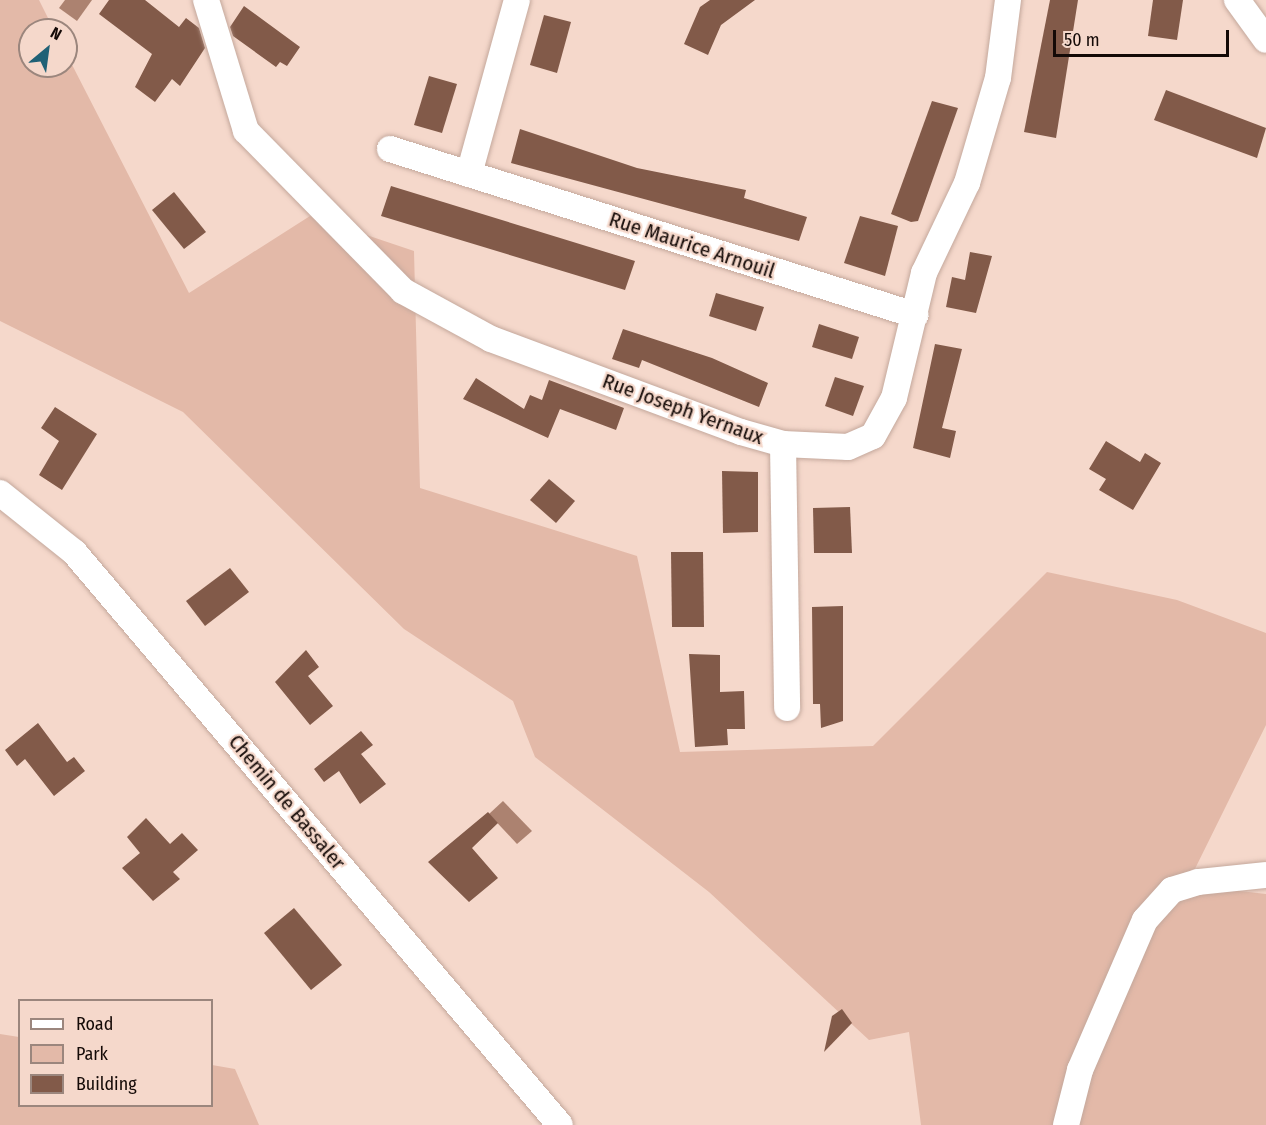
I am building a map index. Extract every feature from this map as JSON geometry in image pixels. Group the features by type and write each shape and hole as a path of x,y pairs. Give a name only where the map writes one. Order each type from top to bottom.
{"street":[{"path":"468,174 517,0"},
{"name":"Rue Joseph Yernaux","path":"208,4 246,131 403,291 491,339 783,444 848,447 873,436 894,398 924,273 970,172 998,78 1008,0"},
{"path":"1237,0 1266,40"},
{"name":"Rue Maurice Arnouil","path":"390,149 915,315"},
{"path":"783,444 788,708"},
{"name":"Chemin de Bassaler","path":"0,493 74,552 560,1125"},
{"path":"1066,1125 1080,1070 1144,920 1172,890 1198,882 1266,875"}],"green space":[{"path":"0,0 39,0 48,18 18,18 18,78 78,76 189,293 310,216 414,251 420,488 637,556 680,752 873,746 1047,572 1177,600 1266,633 1266,725 1187,885 1266,894 1266,1125 921,1125 909,1032 869,1040 709,892 535,757 513,701 404,629 183,412 0,321"},
{"path":"0,1034 18,1037 18,1107 213,1107 213,1065 235,1069 259,1125 0,1125"}],"shaded area":[{"path":"65,0 92,0 78,20 59,8"},
{"path":"503,801 532,831 517,844 489,814"}],"building":[{"path":"109,0 145,0 179,27 186,18 199,28 205,48 180,86 172,79 155,102 135,87 152,54 99,14"},
{"path":"710,0 755,0 721,25 708,55 684,44 700,7"},
{"path":"1050,0 1078,0 1056,138 1024,132"},
{"path":"1153,0 1183,0 1177,40 1148,36"},
{"path":"244,6 300,47 287,66 280,62 276,67 233,36 230,27"},
{"path":"544,15 571,22 557,73 530,65"},
{"path":"429,76 457,84 442,133 414,125"},
{"path":"1166,90 1266,128 1257,158 1154,120"},
{"path":"932,101 958,108 918,221 911,222 891,214"},
{"path":"520,129 637,168 746,190 744,198 807,217 799,241 511,163"},
{"path":"391,186 635,261 625,290 381,216"},
{"path":"174,192 206,232 184,249 152,210"},
{"path":"860,216 898,226 885,276 844,263"},
{"path":"970,252 992,256 976,313 946,307 952,277 965,280"},
{"path":"716,293 764,307 756,331 709,316"},
{"path":"819,324 859,337 852,359 812,347"},
{"path":"623,329 712,358 768,383 759,407 642,360 639,368 612,359"},
{"path":"935,344 962,349 942,428 956,431 950,458 913,448"},
{"path":"835,377 864,386 853,416 825,406"},
{"path":"476,378 524,409 530,395 542,400 549,380 624,408 616,430 560,409 548,438 463,399"},
{"path":"55,407 97,434 62,490 39,475 59,441 41,428"},
{"path":"1106,441 1140,462 1145,453 1161,463 1133,510 1099,490 1106,479 1089,469"},
{"path":"722,471 758,472 758,532 723,533"},
{"path":"549,479 575,501 556,523 530,500"},
{"path":"850,507 852,553 814,553 813,508"},
{"path":"671,552 703,552 704,627 672,627"},
{"path":"230,568 249,592 205,626 186,601"},
{"path":"843,606 843,721 821,728 820,704 813,704 812,607"},
{"path":"306,650 319,667 308,676 333,706 310,725 275,682"},
{"path":"689,654 720,655 720,692 744,691 745,729 727,729 728,745 695,747"},
{"path":"38,723 67,762 74,757 85,771 54,796 25,759 17,766 5,750"},
{"path":"361,731 373,745 361,754 386,784 360,804 339,771 324,782 314,769"},
{"path":"488,812 498,823 472,848 498,878 469,902 428,862"},
{"path":"146,818 170,844 182,833 198,850 173,872 180,879 153,901 122,868 140,853 127,837"},
{"path":"294,908 342,965 311,990 264,933"},
{"path":"842,1009 852,1023 824,1052 832,1016"}]}
